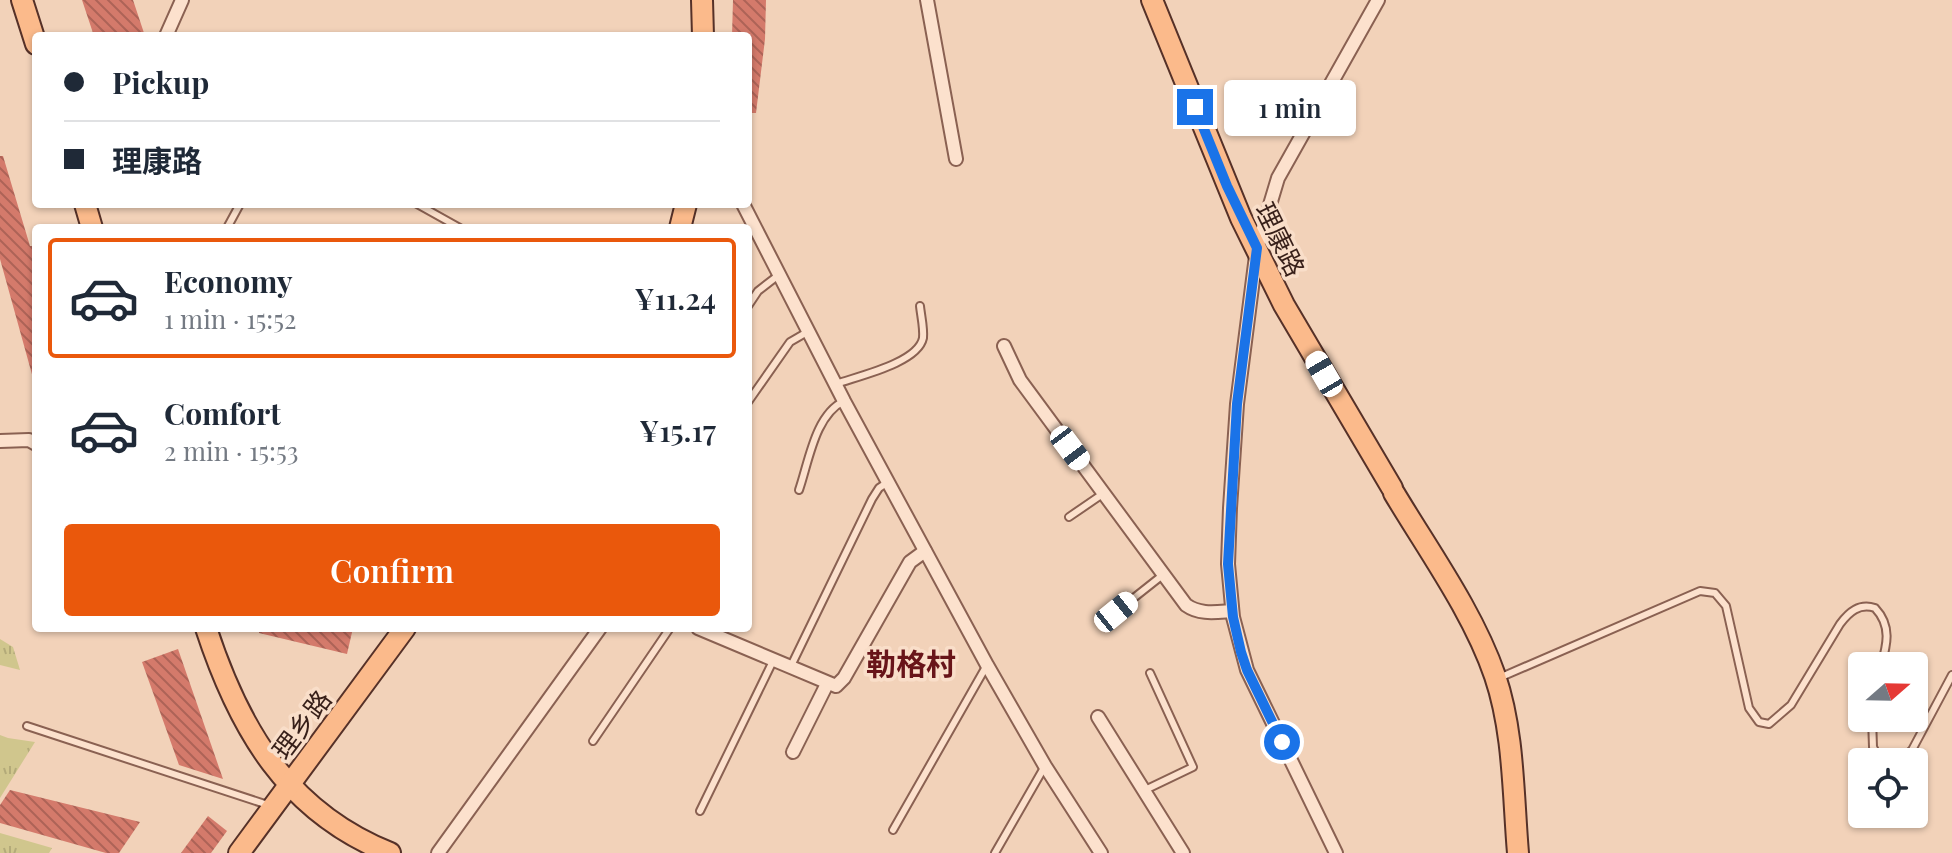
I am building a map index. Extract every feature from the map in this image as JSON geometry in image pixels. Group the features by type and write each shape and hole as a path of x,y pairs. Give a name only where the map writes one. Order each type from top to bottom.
{"main road":[{"path":"22,0 32,32"},
{"path":"702,0 703,32"},
{"name":"理康路","path":"1152,0 1227,186 1284,305 1471,623 1496,680 1506,720 1518,853"},
{"path":"207,632 244,725 288,785 323,816 384,852"},
{"name":"理乡路","path":"239,853 402,632"}],"street":[{"path":"168,32 182,0"},
{"path":"927,0 956,159"},
{"path":"1336,853 1247,670 1232,611 1228,564 1232,481 1237,404 1257,248 1278,178 1378,0"},
{"path":"745,208 844,401 987,665 1045,766 1101,853"},
{"path":"1004,346 1020,380 1193,610 1232,611"},
{"path":"0,441 32,442"},
{"path":"707,632 836,686 842,682 910,562 925,551"},
{"path":"438,853 597,632"},
{"path":"793,752 827,684"},
{"path":"1098,717 1183,853"}],"lane":[{"path":"424,208 453,224"},
{"path":"752,300 758,291 780,274"},
{"path":"836,384 899,361 918,349 923,338 920,306"},
{"path":"752,396 790,342 809,331"},
{"path":"799,490 825,416 835,405 844,401"},
{"path":"790,668 872,499 879,488 888,482"},
{"path":"1069,517 1104,493"},
{"path":"1116,612 1164,574"},
{"path":"1496,680 1700,591 1715,593 1726,606 1749,708 1759,722 1769,724 1785,713 1840,624 1860,607 1875,608 1886,624 1884,652"},
{"path":"593,741 667,632"},
{"path":"700,811 773,661"},
{"path":"893,830 987,665"},
{"path":"1143,790 1193,767 1150,673"},
{"path":"1913,748 1952,675"},
{"path":"27,726 273,807"},
{"path":"995,853 1045,766"}],"green space":[{"path":"0,639 13,647 20,670 0,665"},
{"path":"0,735 35,742 0,798"},
{"path":"0,833 52,848 49,853 0,853"}],"building":[{"path":"82,0 133,0 144,32 93,32"},
{"path":"733,0 766,0 765,39 756,113 752,113 752,32 732,32"},
{"path":"0,156 3,156 32,246 32,374 0,259"},
{"path":"259,632 352,632 347,654"},
{"path":"178,649 223,779 179,765 142,662"},
{"path":"10,790 140,822 119,853 106,853 0,823 0,805"},
{"path":"208,816 227,831 211,853 181,853"}],"district":[{"name":"勒格村","path":"911,663"}],"route":[{"path":"1195,107 1241,218 1257,248 1237,404 1228,564 1233,617 1241,652 1282,742"}]}
